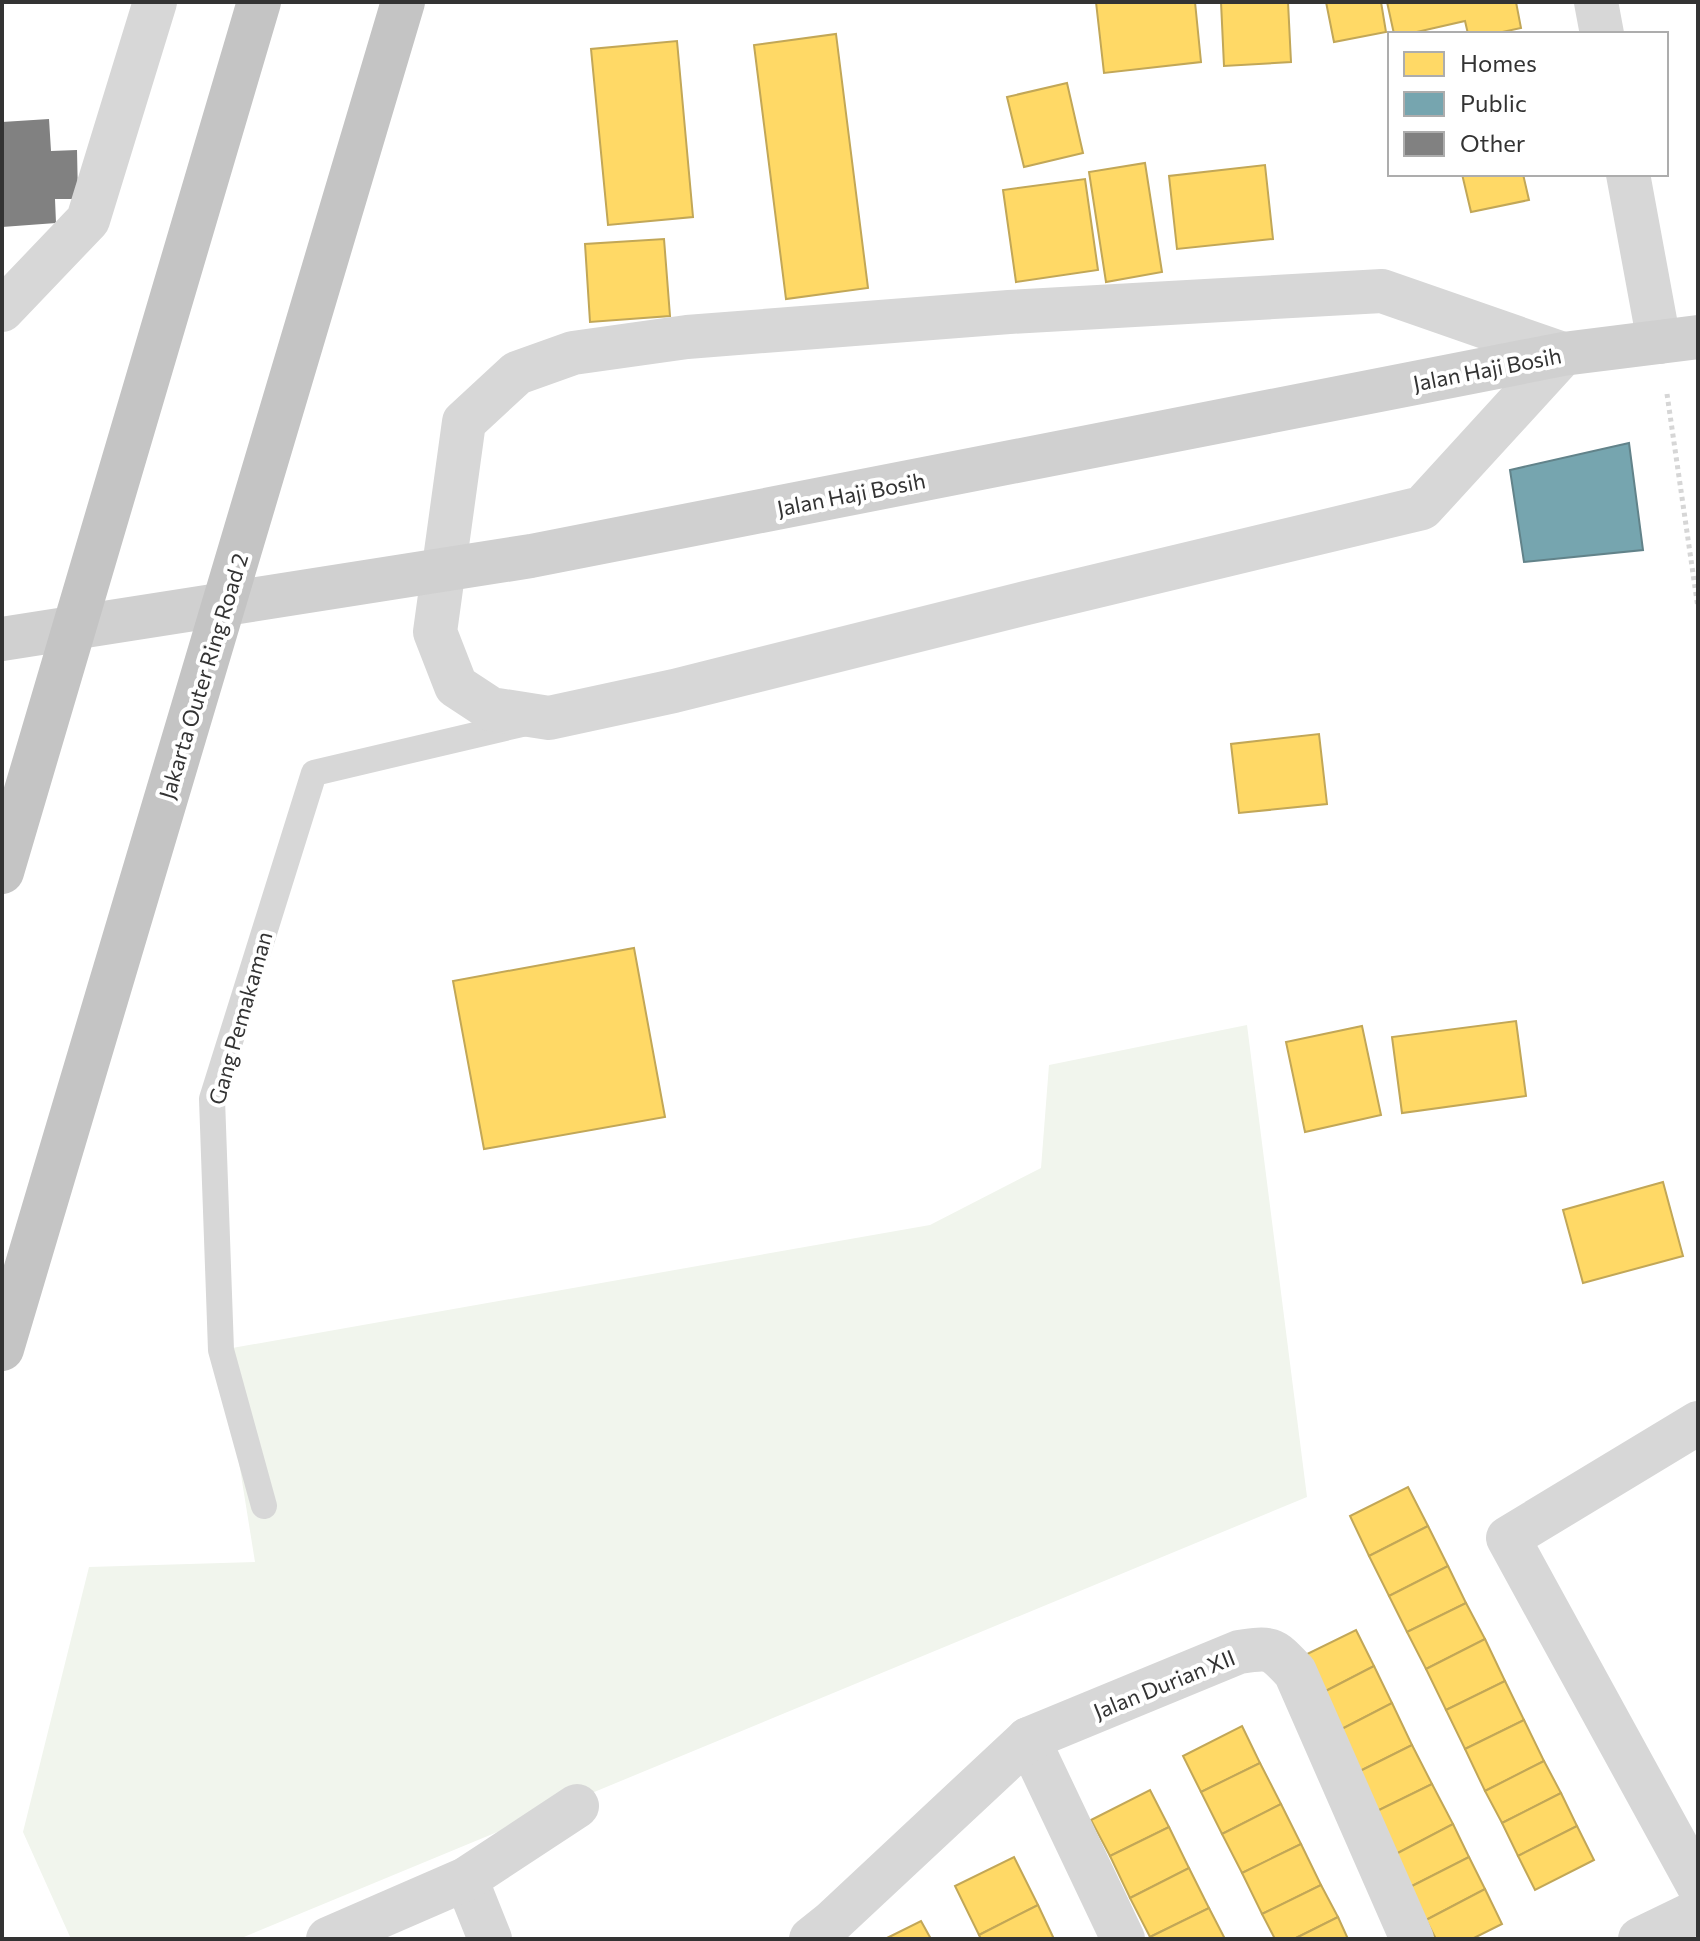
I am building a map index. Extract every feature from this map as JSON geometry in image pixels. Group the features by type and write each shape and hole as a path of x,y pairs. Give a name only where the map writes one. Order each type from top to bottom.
{"highway":[{"path":"2,872 259,2"},
{"name":"Jakarta Outer Ring Road 2","path":"2,1349 403,2"}],"main road":[{"name":"Jalan Haji Bosih","path":"2,639 531,556 1563,354 1678,339"}],"street":[{"path":"2,310 88,220 155,2"},
{"path":"1596,2 1602,32"},
{"path":"1629,176 1678,339"},
{"path":"1382,291 1563,354 1422,508 674,691 549,718 491,709 456,686 435,632 464,422 517,373 573,353 687,337 1009,312 1382,291"},
{"path":"1693,1859 1508,1538 1698,1423"},
{"name":"Jalan Durian XII","path":"1028,1739 1239,1652 1274,1650 1295,1672 1412,1939"},
{"path":"827,1934 1028,1739 1123,1939"},
{"path":"328,1939 466,1879 577,1806"},
{"path":"466,1879 490,1939"},
{"path":"1640,1939 1698,1911"}],"lane":[{"name":"Gang Pemakaman","path":"264,1506 221,1350 212,1099 314,773 549,718"}],"path":[{"path":"1678,339 1698,608"}],"shaded area":[{"path":"1247,1025 1307,1497 239,1939 71,1939 23,1832 89,1567 255,1562 221,1350 930,1225 1041,1168 1049,1065"}],"building: Homes":[{"path":"1096,2 1195,2 1201,62 1104,73"},
{"path":"1221,2 1288,2 1291,62 1224,66"},
{"path":"1326,2 1381,2 1386,32 1334,42"},
{"path":"1387,2 1516,2 1521,28 1502,32 1468,32 1465,21 1417,32 1394,32"},
{"path":"836,34 868,288 786,299 754,45"},
{"path":"677,41 693,217 608,225 591,49"},
{"path":"1067,83 1083,153 1024,167 1007,97"},
{"path":"1145,163 1162,272 1106,282 1089,172"},
{"path":"1265,165 1273,239 1177,249 1169,176"},
{"path":"1462,176 1523,176 1529,200 1471,212"},
{"path":"1085,179 1098,270 1016,282 1003,190"},
{"path":"664,239 670,316 590,322 585,244"},
{"path":"1319,734 1327,804 1239,813 1231,744"},
{"path":"634,948 665,1117 484,1149 453,981"},
{"path":"1516,1021 1526,1096 1402,1113 1392,1037"},
{"path":"1362,1026 1381,1115 1305,1132 1286,1042"},
{"path":"1663,1182 1683,1256 1583,1283 1563,1210"},
{"path":"1408,1487 1428,1526 1369,1556 1350,1516"},
{"path":"1428,1526 1448,1566 1389,1596 1369,1556"},
{"path":"1448,1566 1466,1603 1407,1632 1389,1596"},
{"path":"1466,1603 1485,1639 1426,1669 1407,1632"},
{"path":"1356,1630 1374,1666 1316,1696 1297,1659"},
{"path":"1485,1639 1505,1681 1446,1710 1426,1669"},
{"path":"1374,1666 1392,1703 1334,1733 1316,1696"},
{"path":"1505,1681 1524,1720 1465,1749 1446,1710"},
{"path":"1392,1703 1412,1745 1354,1774 1334,1733"},
{"path":"1524,1720 1544,1761 1485,1791 1465,1749"},
{"path":"1242,1726 1260,1763 1201,1792 1183,1756"},
{"path":"1412,1745 1432,1784 1373,1813 1354,1774"},
{"path":"1544,1761 1561,1793 1502,1823 1485,1791"},
{"path":"1260,1763 1281,1804 1222,1834 1201,1792"},
{"path":"1432,1784 1453,1824 1394,1855 1373,1813"},
{"path":"1150,1790 1169,1827 1110,1856 1091,1820"},
{"path":"1561,1793 1577,1826 1518,1856 1502,1823"},
{"path":"1281,1804 1301,1844 1242,1873 1222,1834"},
{"path":"1453,1824 1469,1857 1410,1887 1394,1855"},
{"path":"1577,1826 1594,1860 1535,1890 1518,1856"},
{"path":"1169,1827 1189,1868 1130,1898 1110,1856"},
{"path":"1301,1844 1321,1885 1262,1914 1242,1873"},
{"path":"1014,1857 1038,1905 979,1935 955,1886"},
{"path":"1469,1857 1485,1889 1426,1920 1410,1887"},
{"path":"1189,1868 1209,1908 1150,1937 1130,1898"},
{"path":"1321,1885 1338,1917 1294,1939 1275,1939 1262,1914"},
{"path":"1485,1889 1502,1924 1472,1939 1436,1939 1426,1920"},
{"path":"1038,1905 1054,1939 981,1939 979,1935"},
{"path":"1209,1908 1225,1939 1151,1939 1150,1937"},
{"path":"1338,1917 1348,1939 1294,1939"},
{"path":"921,1921 931,1939 885,1939"}],"building: Public":[{"path":"1629,443 1643,550 1524,562 1510,470"}],"building: Other":[{"path":"49,119 51,151 77,150 78,199 55,199 56,223 2,227 2,122"}]}
